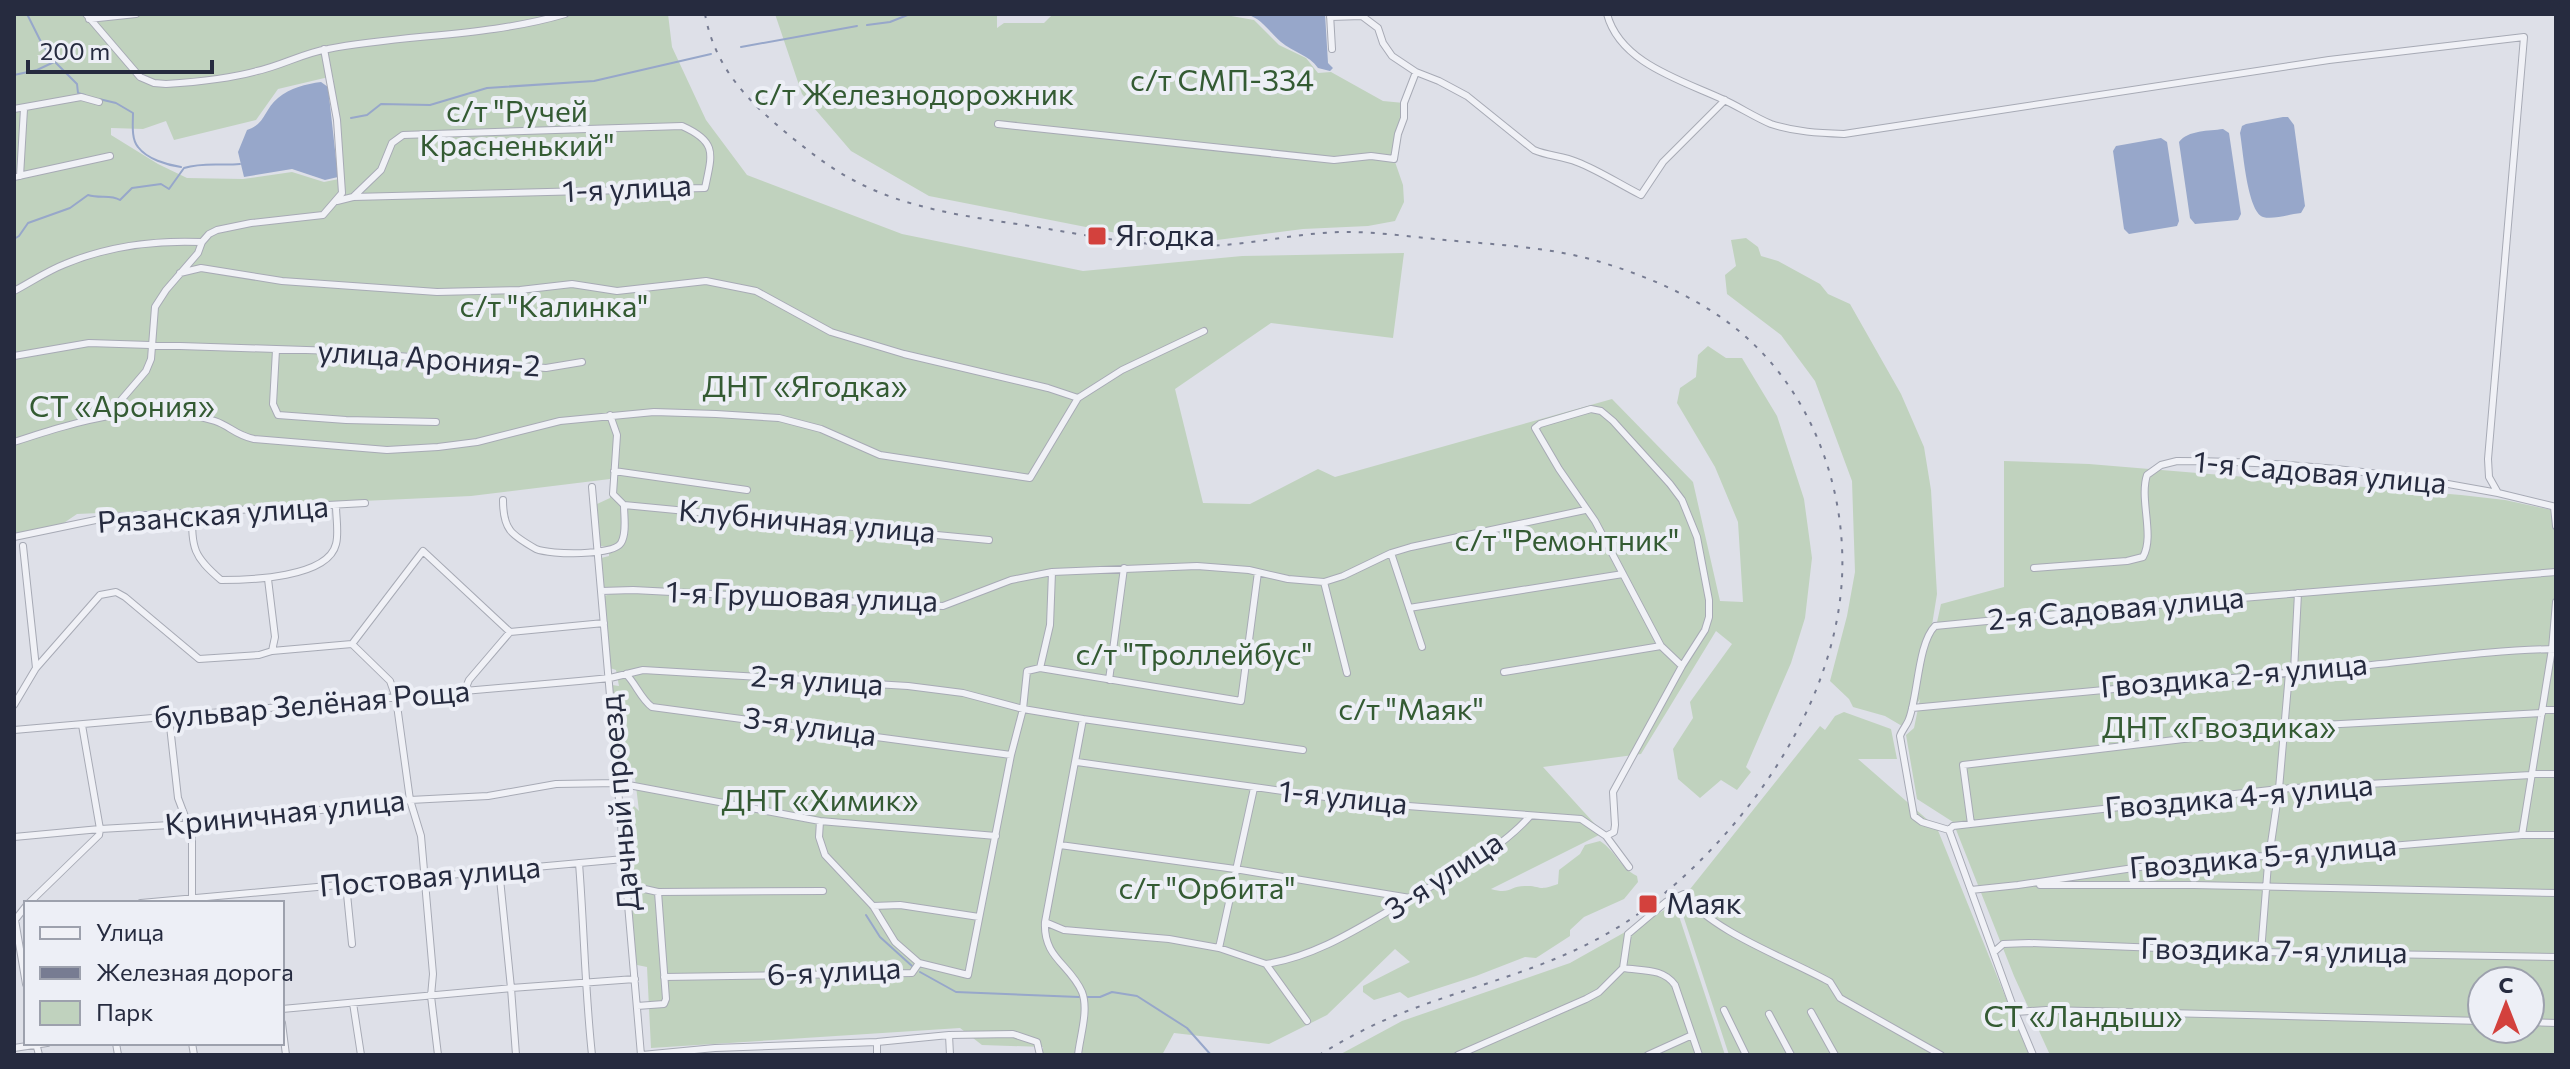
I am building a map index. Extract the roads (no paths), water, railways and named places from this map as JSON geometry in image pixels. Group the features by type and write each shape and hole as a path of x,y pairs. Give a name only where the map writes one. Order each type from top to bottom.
{"street":[{"path":"87,16 136,14"},
{"path":"87,16 140,77 154,83 181,83 258,71 324,49 519,25 565,14"},
{"path":"1332,49 1330,15 1343,18 1362,16 1378,28 1392,56 1416,72 1467,96 1534,150 1573,160 1641,195 1663,162 1725,100 1638,57 1615,31 1607,14"},
{"name":"1-я Садовая улица","path":"1725,100 1771,124 1807,132 1844,134 2329,60 2524,37 2488,453 2489,477 2498,493"},
{"path":"103,416 116,406 146,371 155,307 198,253 202,242 217,230 323,215 342,193 337,120 324,49"},
{"path":"998,124 1334,160 1371,156 1394,159 1404,118 1404,103 1416,72"},
{"path":"14,109 81,97 99,102"},
{"path":"24,109 17,176 110,156"},
{"name":"1-я улица","path":"337,201 353,197 705,188 712,153 698,133 682,126 403,135 392,143 381,170 353,197"},
{"path":"14,291 64,264 103,251 161,242 202,242"},
{"path":"180,273 201,268 282,281 437,292 520,290 572,284 617,291 694,281 714,282 756,291 831,332 904,354 1078,398"},
{"path":"14,442 71,423 103,416 155,411 217,422 238,436 254,439 387,450 477,442 560,421 654,412 779,418 821,429 880,455 1030,478 1078,398 1122,370 1204,331"},
{"name":"улица Арония-2","path":"14,356 78,343 336,351 546,368 582,362"},
{"name":"улица Арония-2","path":"276,350 273,404 278,415 436,422"},
{"path":"1606,836 1614,832 1613,792 1705,630 1709,600 1697,537 1682,500 1613,421 1601,411 1591,409 1535,428 1559,469 1583,501 1585,510 1595,521 1661,646 1682,666"},
{"path":"503,500 503,515 510,531 535,548 550,552 607,552 620,546 624,505 613,494 617,435 610,415"},
{"name":"1-я Садовая улица","path":"2034,568 2143,557 2147,547 2147,475 2161,465 2177,461 2318,467 2455,484 2555,507 2556,526"},
{"path":"614,471 747,490"},
{"name":"Дачный проезд","path":"592,487 642,1055"},
{"name":"Рязанская улица","path":"14,537 110,517 365,503"},
{"name":"Клубничная улица","path":"624,505 989,540"},
{"path":"192,512 195,553 202,564 221,580 268,579 314,568 332,551 336,546 336,506"},
{"path":"1347,673 1324,582 1411,547 1585,510"},
{"path":"23,546 36,668"},
{"path":"14,705 36,668 100,595 116,592 199,659 352,644 423,551 510,632"},
{"path":"1391,553 1422,647"},
{"name":"1-я Грушовая улица","path":"601,591 633,590 943,606 1000,584 1052,572 1197,566 1324,582"},
{"path":"1109,680 1124,568"},
{"path":"1040,668 1050,625 1052,572"},
{"path":"919,963 968,975 1011,755 1023,709 1027,671 1040,668 1241,701 1258,572"},
{"name":"2-я Садовая улица","path":"1912,708 1922,660 1935,626 2556,572"},
{"path":"1409,608 1623,574"},
{"path":"268,579 275,637 272,651"},
{"path":"2261,952 2298,593"},
{"path":"2522,835 2554,649 2556,602"},
{"path":"464,692 469,680 510,632 604,623"},
{"path":"352,644 390,681 396,698 410,800 421,836 433,974 431,996 438,1055"},
{"path":"1504,672 1661,646"},
{"name":"Гвоздика 2-я улица","path":"1912,708 2409,659 2554,649"},
{"name":"2-я улица","path":"610,678 643,670 908,686 963,693 1023,709 1083,719 1303,750"},
{"name":"3-я улица","path":"626,674 645,702 652,707 1011,755"},
{"name":"бульвар Зелёная Роща","path":"14,730 610,678"},
{"path":"1912,708 1900,736 1913,812 1918,820 1949,830 2033,1055"},
{"path":"1971,824 1963,765 2285,727 2556,710"},
{"path":"169,717 178,798 192,835 192,900"},
{"path":"1078,1055 1085,1006 1082,991 1044,938 1083,719"},
{"path":"31,901 99,835 82,725"},
{"name":"1-я улица","path":"1077,762 1368,803 1581,819 1606,836 1629,867"},
{"name":"Гвоздика 4-я улица","path":"1949,830 1953,826 2279,789 2556,774"},
{"name":"Криничная улица","path":"14,837 410,800 488,796 556,784 618,783 820,821 996,836"},
{"path":"1219,948 1254,788"},
{"name":"3-я улица","path":"1266,964 1302,957 1375,921 1486,853 1530,816"},
{"name":"6-я улица","path":"664,977 912,973 919,963 895,942 873,906 825,855 819,837 820,821"},
{"name":"Гвоздика 5-я улица","path":"1971,890 2208,857 2270,856 2522,835 2556,835"},
{"path":"1060,845 1235,869 1410,898"},
{"name":"Постовая улица","path":"192,900 624,859"},
{"path":"579,863 592,1055"},
{"path":"499,869 516,1055"},
{"path":"346,884 352,944"},
{"path":"627,885 658,892 823,891"},
{"path":"2018,885 2556,893"},
{"path":"269,892 271,901"},
{"path":"637,1006 664,1004 658,892"},
{"path":"1458,1055 1599,992 1623,968 1628,934 1666,902 1684,894 1710,919 1830,982 1840,998 1941,1055"},
{"path":"873,906 900,905 979,917"},
{"path":"14,920 24,973"},
{"path":"1045,922 1064,930 1169,939 1219,948 1266,964 1307,1021"},
{"name":"Гвоздика 7-я улица","path":"1994,952 2003,944 2029,943 2261,952 2556,957"},
{"path":"1623,968 1660,972 1671,979 1699,1055"},
{"path":"284,1009 635,979"},
{"path":"353,1003 361,1055"},
{"path":"1724,1010 1746,1055"},
{"path":"2015,1012 2046,1010 2466,1021"},
{"path":"1811,1012 1835,1055"},
{"path":"1769,1014 1791,1055"},
{"path":"642,1055 949,1035 1013,1034 1037,1042 1040,1055"},
{"path":"949,1035 950,1055"},
{"path":"1648,1055 1690,1036"},
{"path":"877,1042 877,1055"},
{"path":"795,1045 796,1055"}],"water":[{"path":"1246,14 1325,14 1328,63 1333,68 1330,71 1318,68 1281,42 1257,19"},
{"path":"321,82 328,87 338,177 325,180 292,169 244,177 238,152 247,130 258,124 273,102 283,95 298,87"},
{"path":"2288,117 2294,125 2305,206 2301,213 2267,218 2253,204 2240,133 2246,124"},
{"path":"2223,129 2229,133 2241,214 2238,220 2195,224 2190,218 2179,142 2193,133"},
{"path":"2161,138 2167,142 2179,221 2177,226 2129,234 2124,229 2113,151 2116,146"}],"waterway":[{"path":"27,14 53,60 77,84 78,93 85,95"},
{"path":"867,25 890,22 910,14"},
{"path":"741,47 857,26"},
{"path":"351,118 367,115 381,104 430,105 487,88 594,81 711,54"},
{"path":"14,75 54,62"},
{"path":"99,99 116,103 133,113 134,140 142,151 158,161 181,167"},
{"path":"14,239 28,223 70,208 88,195 120,200 132,188 161,184 169,189 184,168 240,164"},
{"path":"866,915 880,937 912,966"},
{"path":"920,972 956,992 1079,997"},
{"path":"1087,997 1100,997 1112,992 1137,996 1187,1028 1211,1055"}],"railway":[{"path":"705,14 725,68 748,97 820,160 875,191 970,217 1151,244 1223,245 1311,234 1359,232 1506,245 1587,258 1677,292 1716,314 1747,338 1773,365 1795,396 1814,430 1837,502 1842,540 1842,578 1835,627 1822,675 1802,722 1776,767 1746,809 1676,883 1610,932 1551,961 1387,1019 1319,1055"}],"place":[{"name":"Ягодка","path":"1097,236"},
{"name":"Маяк","path":"1648,904"}],"park label":[{"name":"с/т СМП-334","path":"1222,81"},
{"name":"с/т Железнодорожник","path":"914,95"},
{"name":"с/т \"Ручей Красненький\"","path":"517,129"},
{"name":"с/т \"Калинка\"","path":"554,307"},
{"name":"ДНТ «Ягодка»","path":"805,387"},
{"name":"СТ «Арония»","path":"122,407"},
{"name":"с/т \"Ремонтник\"","path":"1567,541"},
{"name":"с/т \"Троллейбус\"","path":"1194,655"},
{"name":"с/т \"Маяк\"","path":"1411,710"},
{"name":"ДНТ «Гвоздика»","path":"2219,728"},
{"name":"ДНТ «Химик»","path":"820,801"},
{"name":"с/т \"Орбита\"","path":"1207,889"},
{"name":"СТ «Ландыш»","path":"2083,1017"}]}
